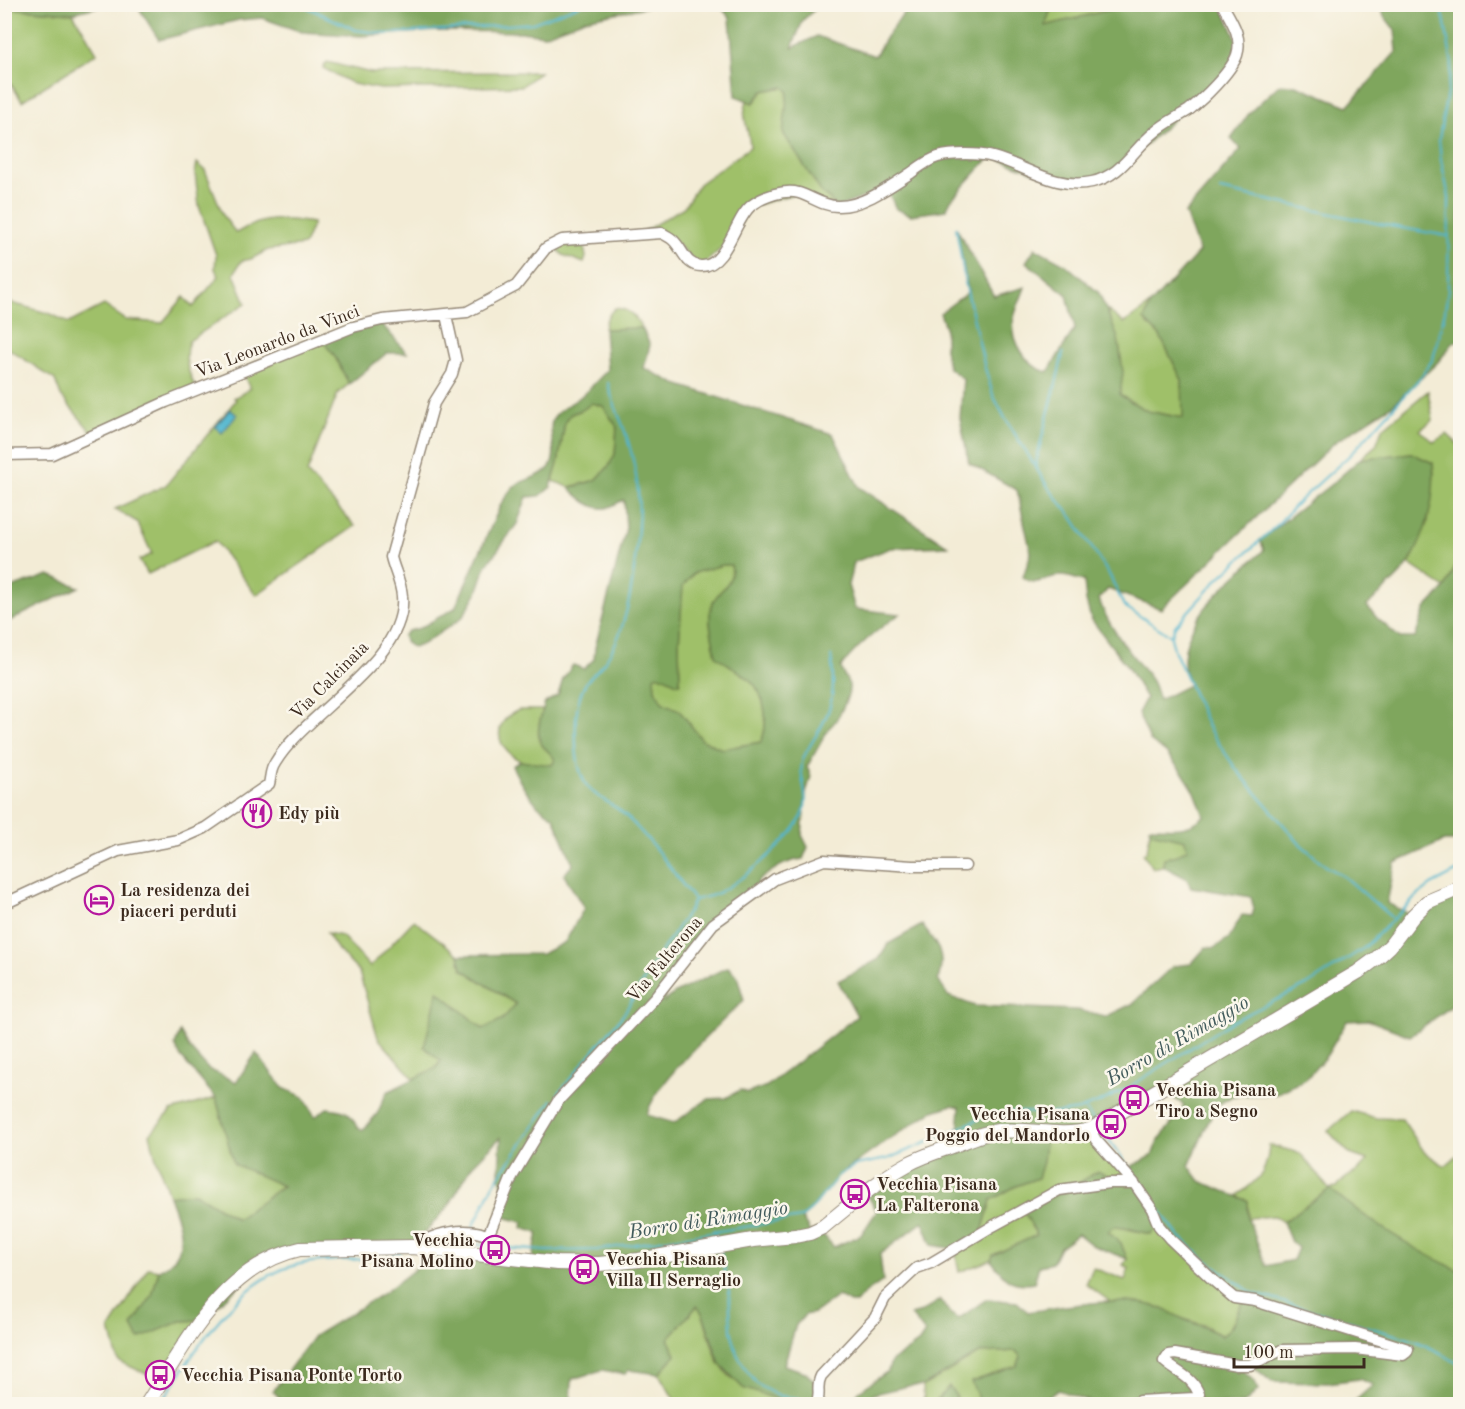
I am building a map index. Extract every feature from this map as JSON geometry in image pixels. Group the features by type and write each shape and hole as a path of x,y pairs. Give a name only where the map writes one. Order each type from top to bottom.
{"main road":[{"path":"147,1404 211,1306 239,1279 268,1260 284,1253 300,1249 412,1247 557,1263 614,1263 810,1233 823,1227 903,1167 972,1138 1002,1131 1062,1134 1090,1130 1358,972 1390,946 1427,902 1461,888"}],"street":[{"name":"Via Leonardo da Vinci","path":"4,454 52,454 166,402 352,327 382,320 467,312 506,293 525,276 546,248 562,240 662,233 673,240 692,264 700,267 706,266 717,258 731,240 749,207 763,198 783,192 797,193 838,207 887,189 935,158 950,154 991,156 1067,184 1093,182 1114,174 1131,159 1154,132 1191,109 1228,69 1237,56 1238,43 1235,28 1222,4"},
{"name":"Via Calcinaia","path":"4,904 118,850 178,840 205,828 269,784 272,777 271,769 291,740 365,673 389,643 401,613 403,597 398,573 391,557 434,402 452,374 456,360 446,315"},
{"name":"Via Falterona","path":"488,1236 512,1177 558,1101 654,999 713,924 775,879 824,860 912,866 965,866"},
{"path":"1090,1130 1134,1183 1152,1209 1159,1226 1170,1239 1234,1298 1255,1300 1408,1349 1403,1355 1355,1349 1282,1350 1251,1365 1237,1365 1175,1354 1168,1355 1164,1361 1188,1377 1199,1394 1195,1398 1138,1401 1134,1404"},
{"path":"818,1401 817,1384 821,1376 875,1318 885,1298 917,1268 931,1263 1059,1190 1109,1183 1134,1183"},
{"path":"412,1247 428,1238 449,1231 474,1232 488,1236 499,1243 507,1257"}],"green space":[{"path":"911,4 1066,5 1051,9 1045,26 1113,9 1146,5 1222,5 1238,43 1228,69 1114,174 1067,184 991,156 951,200 946,210 911,215 896,209 887,189 838,207 821,192 783,133 788,91 783,87 763,91 753,103 736,96 730,18 719,5 820,5 803,20 792,48 817,36 875,56"},
{"path":"4,5 104,5 73,13 5,8"},
{"path":"137,5 648,5 585,19 544,35 521,32 437,31 361,36 302,32 262,18 239,20 159,40"},
{"path":"1066,5 1146,5 1113,9 1044,26 1051,9"},
{"path":"1380,5 1460,5 1460,340 1453,343 1439,361 1394,404 1335,442 1161,609 1108,589 1099,599 1114,630 1152,680 1159,700 1189,685 1184,665 1186,645 1193,627 1204,609 1218,593 1264,550 1260,540 1360,459 1411,453 1433,463 1432,502 1426,527 1416,551 1402,573 1367,606 1400,638 1415,638 1425,609 1445,588 1460,558 1460,841 1444,841 1395,863 1387,903 1413,916 1460,888 1460,1000 1410,1036 1368,1020 1347,1021 1327,1055 1306,1079 1276,1094 1232,1096 1215,1107 1189,1166 1200,1181 1248,1201 1248,1218 1266,1266 1293,1260 1298,1248 1291,1242 1283,1222 1330,1189 1360,1213 1392,1234 1460,1271 1460,1404 1365,1404 1356,1400 1373,1385 1359,1379 1327,1383 1272,1382 1251,1365 1238,1366 1255,1382 1258,1390 1244,1404 1096,1404 1058,1390 1039,1404 978,1404 971,1382 1017,1366 1021,1357 1016,1351 979,1353 923,1386 908,1386 874,1394 862,1404 856,1397 858,1392 888,1371 891,1362 919,1342 925,1333 911,1315 922,1312 940,1300 958,1319 987,1299 1017,1302 1028,1312 1093,1303 1128,1302 1161,1308 1222,1336 1227,1332 1244,1300 1234,1298 1159,1227 1150,1234 1113,1227 1108,1232 1121,1243 1127,1259 1092,1245 1078,1234 1060,1247 1052,1263 1039,1266 1034,1283 1019,1284 1008,1280 991,1260 993,1255 1037,1235 1023,1210 1072,1187 1098,1171 1112,1179 1133,1183 1122,1171 1152,1156 1158,1142 1184,1105 1160,1089 1090,1130 1046,1133 1043,1162 1038,1178 1016,1186 991,1200 982,1232 955,1249 932,1245 923,1222 880,1254 883,1281 856,1303 850,1303 838,1296 814,1313 805,1315 796,1325 784,1365 805,1372 817,1384 818,1389 835,1404 791,1404 743,1388 720,1364 703,1314 697,1306 668,1339 676,1355 659,1374 629,1370 625,1374 602,1370 572,1379 571,1404 285,1404 273,1391 314,1336 384,1293 429,1258 507,1257 532,1260 538,1233 522,1228 523,1222 507,1218 498,1211 505,1193 499,1174 501,1137 472,1166 448,1207 412,1247 300,1249 268,1260 201,1320 181,1321 139,1339 132,1326 152,1296 159,1270 170,1263 180,1247 179,1227 169,1196 195,1193 237,1219 283,1186 234,1164 216,1098 181,1057 175,1045 180,1032 190,1049 208,1069 236,1082 256,1053 283,1088 304,1097 315,1117 327,1108 342,1110 349,1114 357,1127 363,1130 377,1114 387,1092 436,1068 441,1061 424,1047 438,991 483,1029 503,1019 516,1004 462,969 459,955 542,954 565,942 584,908 564,875 573,864 554,817 538,806 522,785 512,766 520,761 552,765 555,760 543,746 539,736 539,725 545,703 558,695 563,679 573,665 584,669 594,659 626,528 624,500 608,507 595,507 569,488 596,480 609,466 615,454 617,427 603,406 592,403 571,414 565,422 551,487 540,496 527,497 517,524 486,566 477,593 462,618 423,644 413,648 406,643 403,636 408,631 420,628 455,608 502,502 513,487 543,473 550,467 554,456 551,427 554,417 584,394 607,370 604,329 642,328 650,345 644,368 676,384 833,434 859,487 948,546 891,548 854,562 848,585 855,609 900,614 868,638 841,667 849,685 846,701 807,767 811,776 806,793 802,835 808,847 803,859 784,864 767,874 757,882 760,888 702,933 667,988 664,1002 675,993 728,967 737,976 744,1000 704,1039 661,1087 647,1115 674,1123 708,1099 726,1098 740,1090 748,1093 767,1086 857,1016 838,981 879,959 888,944 922,925 939,950 941,963 938,980 948,996 975,1006 1078,1010 1105,1017 1132,1004 1173,966 1191,964 1206,947 1214,948 1229,938 1242,915 1252,916 1254,909 1251,897 1191,887 1186,878 1163,866 1164,858 1177,855 1187,849 1185,840 1150,832 1149,827 1179,827 1198,821 1204,816 1195,792 1166,753 1150,741 1138,713 1146,698 1128,668 1091,619 1084,581 1063,576 1032,582 1023,577 1031,553 1017,490 969,463 960,418 963,379 948,367 945,327 940,313 968,292 956,227 994,296 1025,287 1014,318 1013,326 1017,344 1033,365 1048,372 1075,328 1067,295 1026,262 1035,248 1065,264 1099,293 1118,338 1123,372 1120,395 1147,411 1183,418 1182,380 1160,336 1144,320 1150,305 1199,252 1185,213 1241,149 1231,139 1250,112 1279,85 1296,85 1348,106 1397,51 1395,30 1384,16","holes":["722,565 731,565 732,572 711,607 710,625 716,656 755,686 763,701 765,718 761,742 722,749 702,740 679,710 663,703 655,690 654,677 658,674 680,683 679,644 683,586 694,573","952,1105 960,1107 957,1144 866,1193 877,1211 861,1235 834,1247 818,1229 810,1232 802,1218 839,1175 931,1112"]},
{"path":"4,8 73,13 97,53 22,101 5,75"},
{"path":"327,62 371,73 540,72 522,86 381,89 353,84 323,68"},
{"path":"783,87 788,91 784,133 838,207 797,193 749,207 731,240 700,267 673,240 641,233 684,207 699,184 750,147 745,118 747,101 754,103 763,91"},
{"path":"197,163 205,170 224,217 236,233 264,221 292,220 313,223 304,245 268,250 251,259 241,261 234,274 246,303 189,341 186,360 196,389 94,435 61,396 55,380 5,346 4,301 51,314 69,323 104,305 126,320 162,323 184,297 193,307 219,276 215,269 216,255 199,206 195,173"},
{"path":"582,238 586,257 584,263 563,255 552,244"},
{"path":"1150,305 1144,320 1160,336 1182,380 1184,418 1147,411 1120,395 1122,371 1120,351 1106,309 1124,323"},
{"path":"615,308 632,314 642,328 604,329 607,317"},
{"path":"379,321 407,353 387,353 349,384 334,355 321,339"},
{"path":"321,339 334,355 349,384 338,393 307,473 355,526 256,595 215,541 148,574 139,560 152,554 137,522 115,509 166,485 236,400 234,398 250,389 242,371"},
{"path":"1428,391 1433,420 1420,430 1434,442 1447,434 1460,446 1460,558 1445,588 1409,564 1428,521 1434,475 1433,463 1411,453 1360,459 1376,445 1382,429"},
{"path":"592,403 603,406 617,427 615,454 609,466 596,480 569,487 553,481 565,422 571,414"},
{"path":"722,565 731,565 732,572 711,607 710,625 716,655 746,677 760,693 763,701 765,727 761,742 722,749 702,740 679,710 663,703 655,690 654,677 658,673 680,683 679,644 682,586 694,573"},
{"path":"49,575 79,587 5,623 5,590"},
{"path":"519,710 543,710 539,736 542,745 555,760 552,765 522,762 505,748 501,741 501,727 510,715"},
{"path":"1150,832 1185,839 1187,849 1177,855 1164,858 1163,866 1153,868 1143,853 1147,851"},
{"path":"414,920 459,955 462,969 516,1004 503,1019 483,1029 438,991 441,1060 436,1068 414,1079 378,1038 359,972 338,950 327,933 342,936 370,967"},
{"path":"216,1098 234,1164 283,1185 237,1219 195,1193 169,1196 150,1134 171,1111"},
{"path":"1351,1111 1376,1118 1402,1119 1425,1153 1445,1166 1460,1153 1460,1271 1392,1234 1360,1213 1330,1189 1283,1222 1274,1216 1248,1218 1248,1201 1237,1196 1264,1170 1269,1145 1300,1153 1329,1189 1337,1187 1363,1165 1367,1160 1350,1154 1328,1131"},
{"path":"1090,1130 1134,1183 1031,1226 1037,1235 993,1255 991,1260 959,1272 955,1249 982,1232 991,1200 1016,1186 1038,1178 1046,1133"},
{"path":"1113,1226 1150,1234 1159,1226 1244,1300 1227,1332 1222,1336 1206,1326 1184,1319 1123,1302 1112,1303 1086,1284 1093,1268 1125,1280 1129,1268 1123,1265 1127,1259 1108,1232"},
{"path":"148,1268 159,1270 152,1296 132,1326 139,1338 181,1321 201,1320 162,1381 118,1361 110,1329"},
{"path":"698,1305 716,1356 725,1372 751,1390 791,1404 677,1404 659,1374 676,1355 668,1339"},
{"path":"1016,1351 1021,1357 1017,1366 972,1382 978,1404 954,1404 956,1396 938,1398 934,1404 924,1404 923,1386 979,1353"},
{"path":"949,1386 956,1396 954,1404 934,1404"}],"water":[{"path":"230,409 237,415 222,433 215,427"}],"waterway":[{"path":"300,4 356,30 386,34 533,23 582,4"},
{"path":"1392,918 1345,877 1326,866 1299,843 1236,769 1209,729 1171,638 1175,626 1218,579 1351,454 1420,378 1433,359 1448,290 1449,197 1439,139 1452,64 1444,18 1438,4"},
{"path":"1220,190 1448,236"},
{"path":"956,227 965,282 985,368 993,395 1005,418 1048,487 1072,517 1110,576 1124,606 1171,636"},
{"path":"1035,468 1063,353"},
{"path":"608,383 634,464 639,502 636,555 627,609 617,639 609,655 581,692 576,717 578,759 580,771 588,787 635,825 694,900"},
{"path":"694,900 716,894 752,870 788,836 803,814 806,800 802,773 803,759 823,724 831,704 833,680 831,656"},
{"name":"Borro di Rimaggio","path":"506,1248 546,1251 597,1250 801,1218 811,1210 839,1175 856,1165 887,1159 985,1116 1007,1112 1059,1113 1079,1110 1100,1102 1126,1089 1233,1021 1307,985 1364,948 1431,885 1460,870"},
{"path":"558,1094 623,1015 694,900"},
{"path":"473,1227 494,1184 552,1100"},
{"path":"1084,1108 1095,1122"},
{"path":"1101,1129 1177,1234 1202,1257 1252,1293 1416,1341 1460,1365"},
{"path":"714,1230 718,1242"},
{"name":"Borro di Rimaggio","path":"433,1243 446,1240 494,1247"},
{"path":"720,1250 729,1288 731,1330 737,1354 747,1371 757,1384 776,1395 813,1402"},
{"name":"Borro di Rimaggio","path":"164,1399 221,1318 258,1283 278,1271 300,1264 375,1258 400,1253"}],"place":[{"name":"Edy più","path":"257,813"},
{"name":"La residenza dei piaceri perduti","path":"99,900"},
{"name":"Vecchia Pisana Tiro a Segno","path":"1134,1100"},
{"name":"Vecchia Pisana Poggio del Mandorlo","path":"1111,1124"},
{"name":"Vecchia Pisana La Falterona","path":"855,1194"},
{"name":"Vecchia Pisana Molino","path":"495,1250"},
{"name":"Vecchia Pisana Villa Il Serraglio","path":"584,1269"},
{"name":"Vecchia Pisana Ponte Torto","path":"160,1375"}]}
